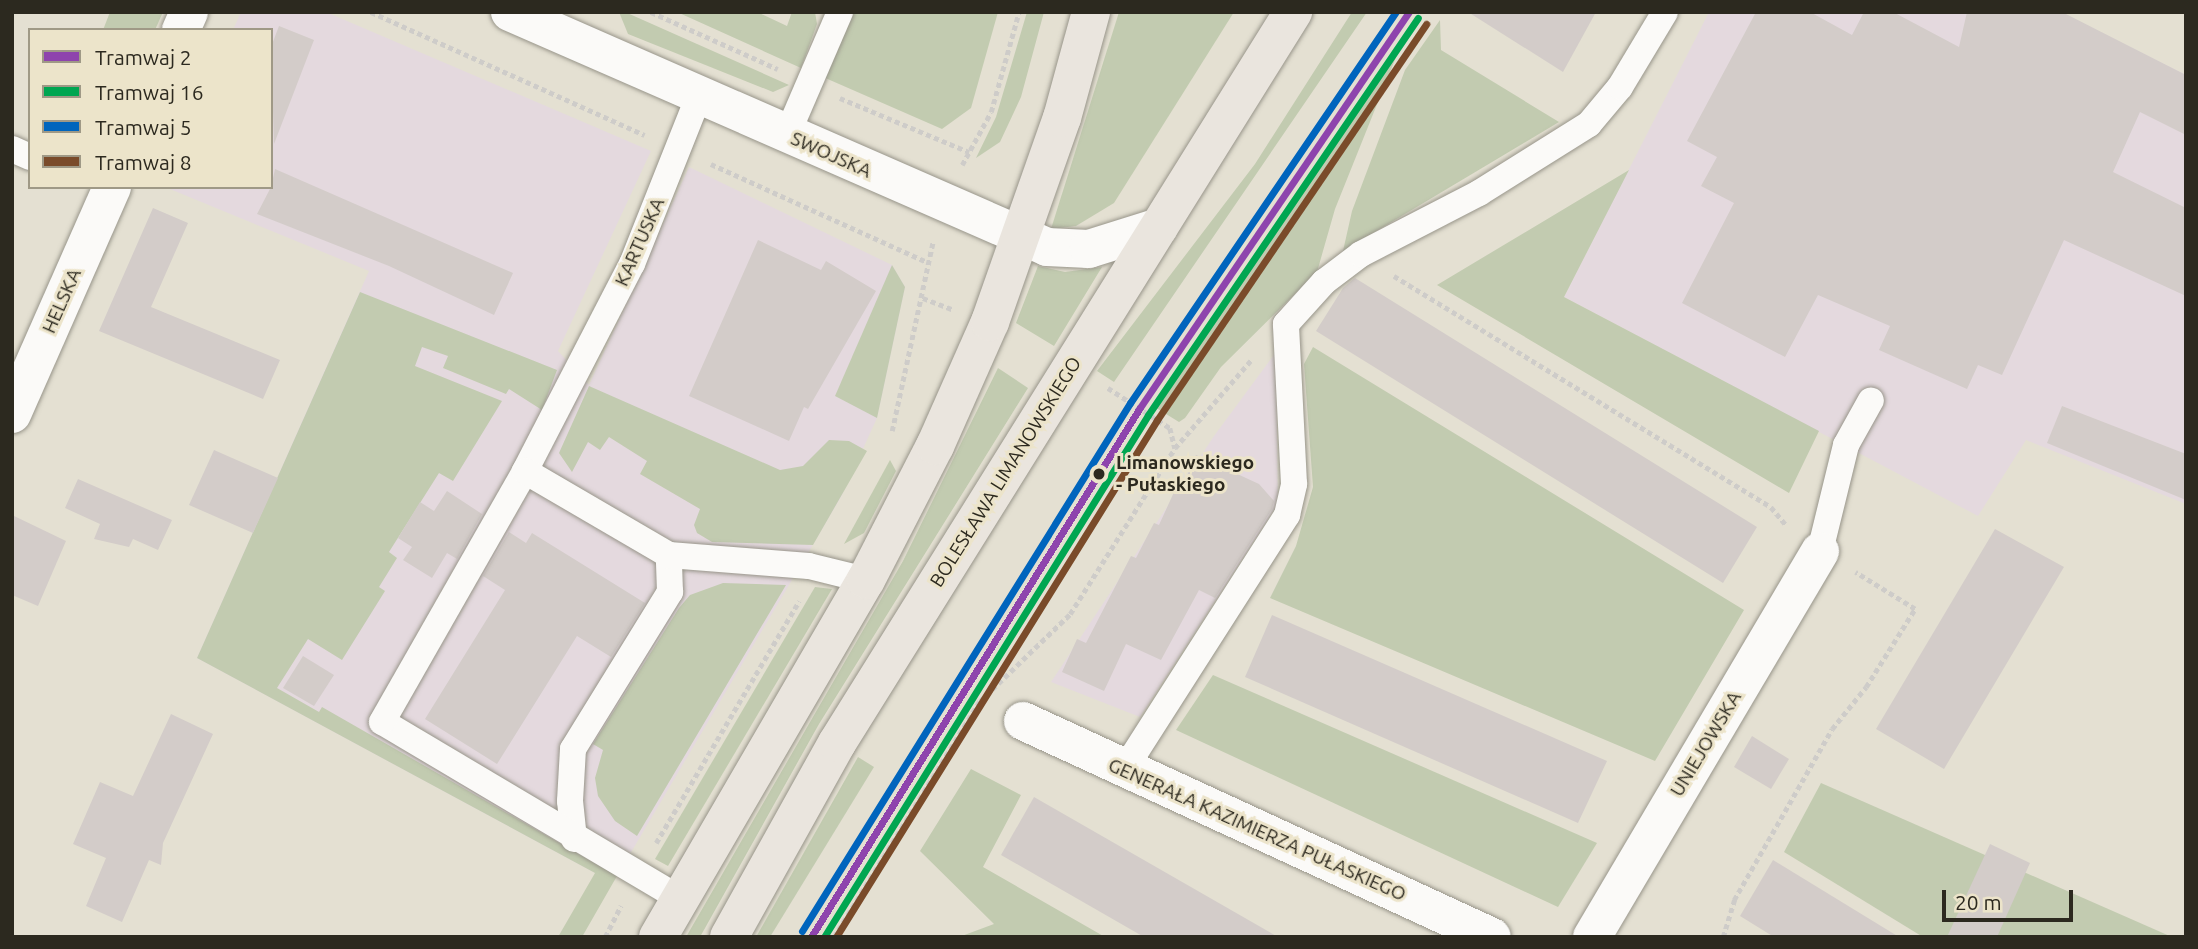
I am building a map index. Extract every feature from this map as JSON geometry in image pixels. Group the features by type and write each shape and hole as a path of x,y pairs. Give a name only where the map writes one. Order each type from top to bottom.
{"main road":[{"path":"658,937 866,580 961,390 1021,237 1062,118 1091,12"},
{"name":"BOLESŁAWA LIMANOWSKIEGO","path":"729,937 837,744 1293,12"}],"street":[{"path":"182,28 189,12"},
{"name":"SWOJSKA","path":"510,12 1047,247 1089,249 1159,227"},
{"name":"HELSKA","path":"12,414 108,189"},
{"name":"UNIEJOWSKA","path":"1592,937 1820,551"},
{"name":"GENERAŁA KAZIMIERZA PUŁASKIEGO","path":"1023,721 1124,770 1492,937"}],"lane":[{"path":"787,135 840,12"},
{"path":"1124,770 1287,515 1294,484 1286,324 1324,282 1361,254 1479,193 1589,124 1620,87 1665,12"},
{"name":"KARTUSKA","path":"574,839 382,722 573,383 632,264 680,150 699,96"},
{"path":"12,149 28,156"},
{"path":"1820,551 1846,445 1871,400"},
{"path":"525,471 669,555 810,566 866,580"},
{"path":"669,555 670,592 573,750 569,801 574,839 679,898"}],"path":[{"path":"371,12 927,262"},
{"path":"651,12 891,121 969,152"},
{"path":"960,169 990,112 1019,12"},
{"path":"1361,254 1771,507 1794,533 1915,609 1866,687 1845,708 1826,740 1734,900 1723,937"},
{"path":"923,298 957,311"},
{"path":"1196,428 1229,384 1286,324"},
{"path":"1110,389 1170,428 1175,448"}],"shaded area":[{"path":"241,12 326,12 651,151 558,351 589,385 689,167 892,265 905,287 877,418 841,497 617,876 595,873 197,658 369,271 170,189 273,189 273,28 234,28"},
{"path":"1709,12 2060,12 2186,75 2186,504 2026,440 1978,516 1564,297"},
{"path":"1276,352 1278,504 1140,717 1051,682 1214,436"}],"green space":[{"path":"110,12 163,12 156,28 104,28"},
{"path":"619,12 625,12 789,85 773,92 628,34"},
{"path":"677,12 757,12 787,26 792,12 815,12 817,24 801,68"},
{"path":"851,12 998,12 971,108 942,129 823,77"},
{"path":"1027,12 1044,12 1021,97 1000,142 976,158 996,117"},
{"path":"1119,12 1234,12 1114,203 1076,226 1051,229"},
{"path":"1352,12 1367,12 1114,382 1097,371 1255,164"},
{"path":"1440,20 1441,50 1559,122 1343,251 1352,211 1405,70"},
{"path":"1398,52 1335,209 1317,272 1221,367 1185,418 1179,422 1153,406"},
{"path":"1629,170 1564,297 1819,431 1789,493 1437,285"},
{"path":"892,265 905,287 877,418 835,396"},
{"path":"1038,266 1065,272 1102,267 1054,346 1016,323"},
{"path":"360,292 557,370 542,410 509,389 506,394 443,368 448,356 422,347 415,366 502,401 453,481 439,473 389,552 397,558 379,587 385,591 342,660 308,639 277,688 319,712 322,707 617,876 582,937 558,937 595,873 197,658"},
{"path":"1313,347 1744,610 1655,761 1270,598 1296,546 1313,487 1304,364"},
{"path":"998,368 1028,388 819,724 700,937 686,937 903,561"},
{"path":"589,386 780,470 803,466 829,440 849,441 867,451 813,545 712,542 697,533 694,525 700,509 640,474 647,461 609,437 600,450 588,442 572,472 559,453"},
{"path":"890,460 896,471 864,533 844,544"},
{"path":"723,583 786,585 637,836 615,821 598,796 595,778 603,750 593,744 679,608 690,595"},
{"path":"815,587 832,589 668,866 655,859"},
{"path":"1213,675 1597,843 1558,907 1176,730"},
{"path":"858,757 874,767 770,937 756,937"},
{"path":"971,769 1021,795 983,867 1105,937 959,937 994,924 920,851"},
{"path":"1821,783 2172,937 1923,937 1784,852"}],"building":[{"path":"1468,12 1596,12 1563,72"},
{"path":"1756,12 1810,12 1852,35 1864,12 1893,12 1959,47 1967,12 2062,12 2186,75 2186,135 2140,112 2113,172 2186,208 2186,296 2064,240 2002,375 1978,365 1967,389 1879,350 1890,326 1818,295 1785,357 1682,303 1734,203 1701,186 1717,157 1687,141"},
{"path":"279,26 314,40 274,144 273,112 273,42"},
{"path":"275,169 513,273 494,315 389,266 257,214 270,189 273,189"},
{"path":"153,208 188,223 151,307 280,360 263,399 99,331"},
{"path":"758,240 821,270 826,261 876,291 808,409 804,407 789,441 689,396"},
{"path":"1355,278 1757,527 1723,583 1316,331 1343,288"},
{"path":"2062,406 2186,454 2186,500 2047,443"},
{"path":"214,450 278,478 253,533 189,505"},
{"path":"1196,455 1259,484 1274,501 1272,509 1215,598 1199,590 1161,660 1126,644 1104,691 1062,672 1077,639 1086,643 1131,556 1136,558 1154,523 1159,525 1175,490 1180,492"},
{"path":"78,479 172,520 158,550 133,539 129,547 94,539 100,524 65,508"},
{"path":"447,491 482,514 457,559 447,553 432,578 403,560 412,547 398,538 420,502 434,511"},
{"path":"12,515 66,541 38,606 12,595"},
{"path":"1995,529 2064,567 1944,769 1876,729"},
{"path":"509,532 526,543 532,533 645,603 611,657 577,636 497,764 425,719 505,590 483,576"},
{"path":"1272,615 1607,761 1578,823 1245,677"},
{"path":"303,656 334,675 314,706 283,688"},
{"path":"171,714 213,734 163,843 161,865 149,860 122,922 86,906 106,858 73,844 100,782 133,796"},
{"path":"1752,736 1789,759 1771,789 1734,767"},
{"path":"1034,797 1278,937 1144,937 1001,855"},
{"path":"1990,844 2030,863 1997,937 1947,937"},
{"path":"1773,860 1899,937 1774,937 1740,916"}],"tram line":[{"name":"5","path":"802,931 1130,403 1396,12"},
{"name":"2","path":"811,937 1139,409 1409,12"},
{"name":"16","path":"824,937 1148,415 1418,18"},
{"name":"8","path":"836,937 1157,420 1426,24"}],"place":[{"name":"Limanowskiego - Pułaskiego","path":"1099,474"}]}
